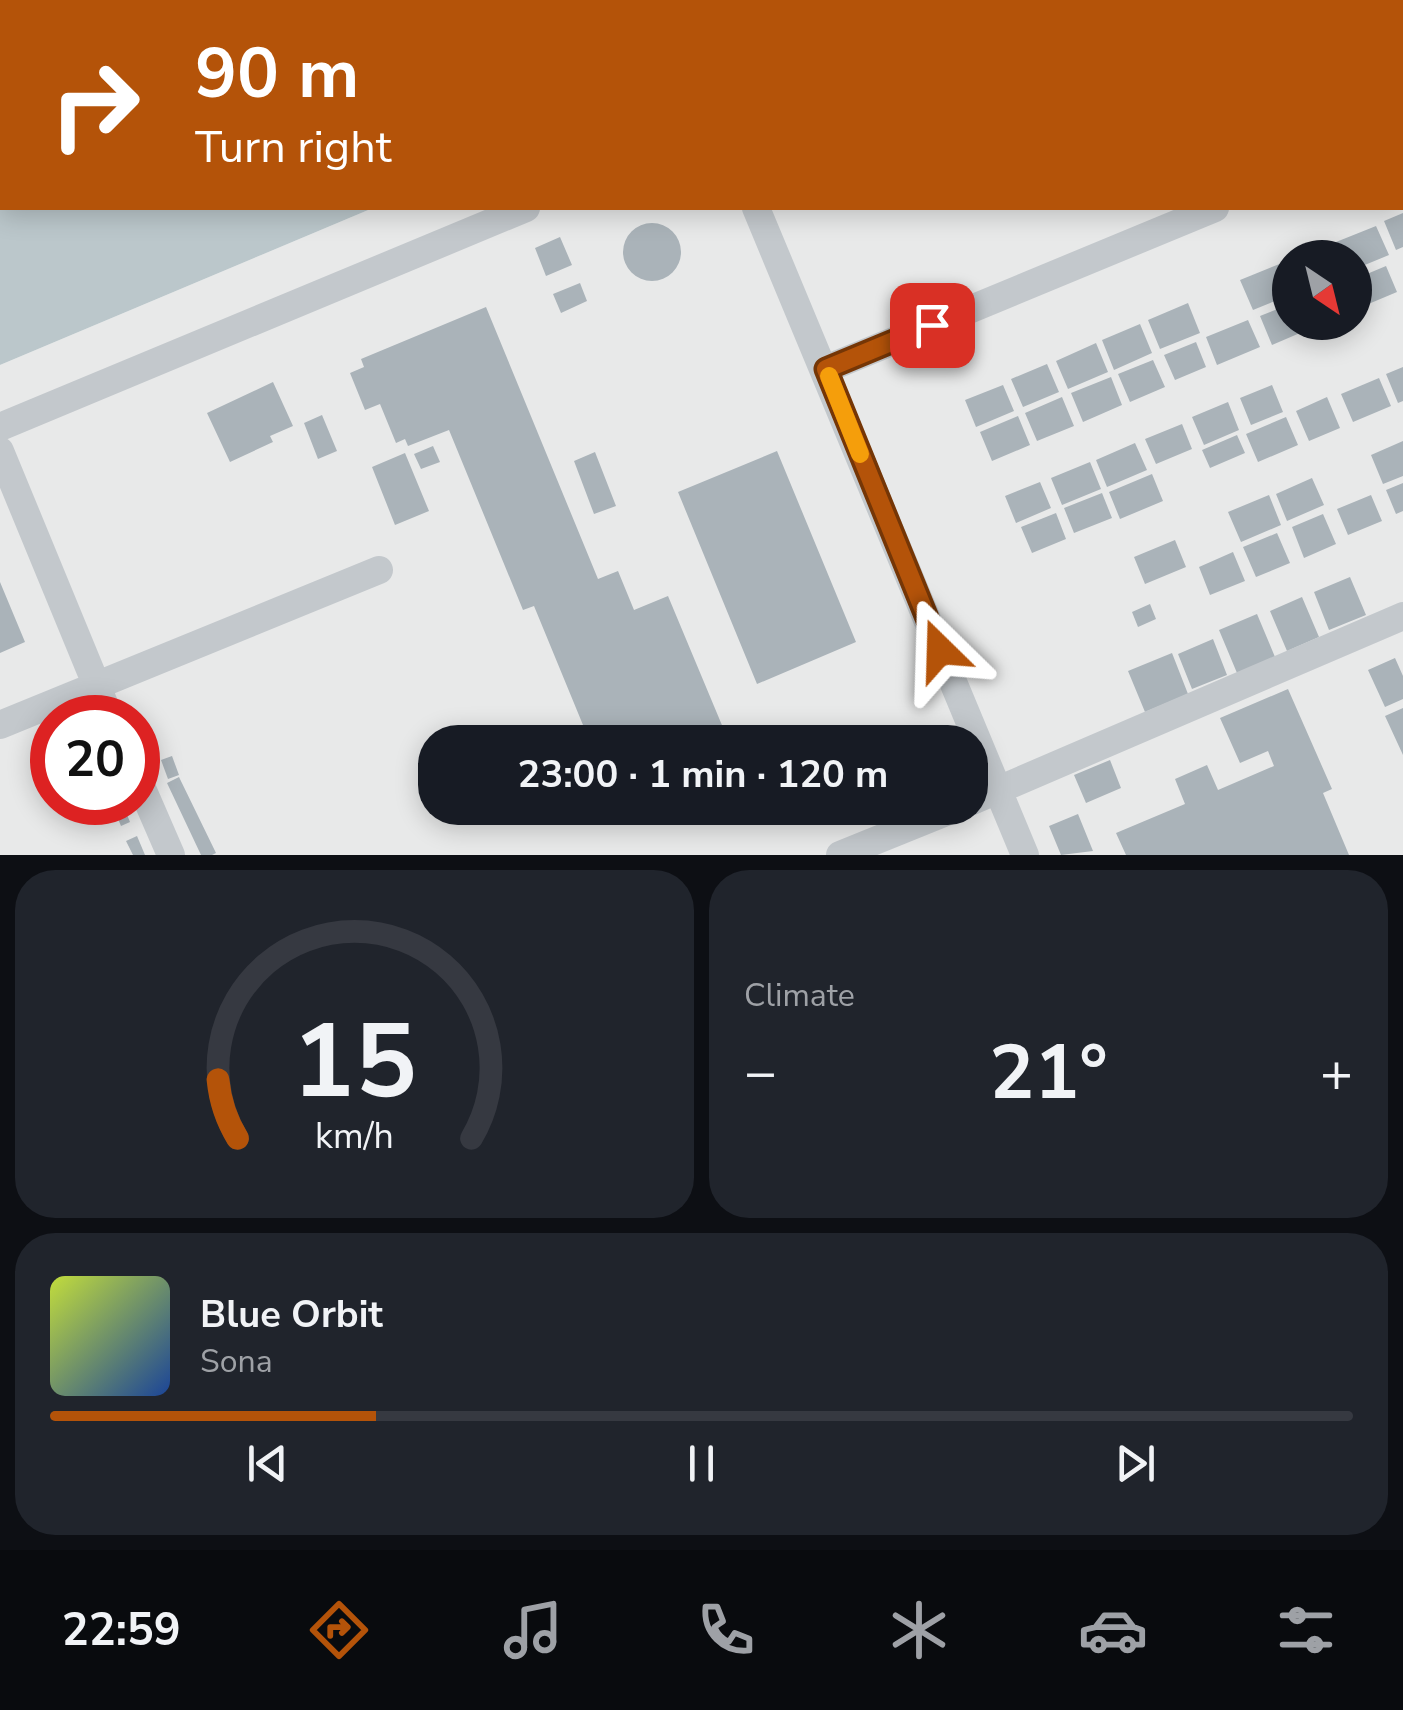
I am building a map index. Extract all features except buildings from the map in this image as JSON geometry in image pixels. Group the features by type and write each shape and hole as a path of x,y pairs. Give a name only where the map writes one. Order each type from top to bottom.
{"lane":[{"path":"0,427 521,210"},
{"path":"757,210 1025,855"},
{"path":"826,369 1210,210"},
{"path":"0,451 100,695"},
{"path":"0,725 380,570"},
{"path":"988,794 1403,616"},
{"path":"158,825 171,855"},
{"path":"840,855 914,825"}],"shaded area":[{"path":"0,210 368,210 0,365"},
{"path":"368,210 1403,210 1403,855 0,855 0,365"}],"slow traffic":[{"path":"829,376 860,454"}],"route":[{"path":"932,325 826,369 940,650"}]}
